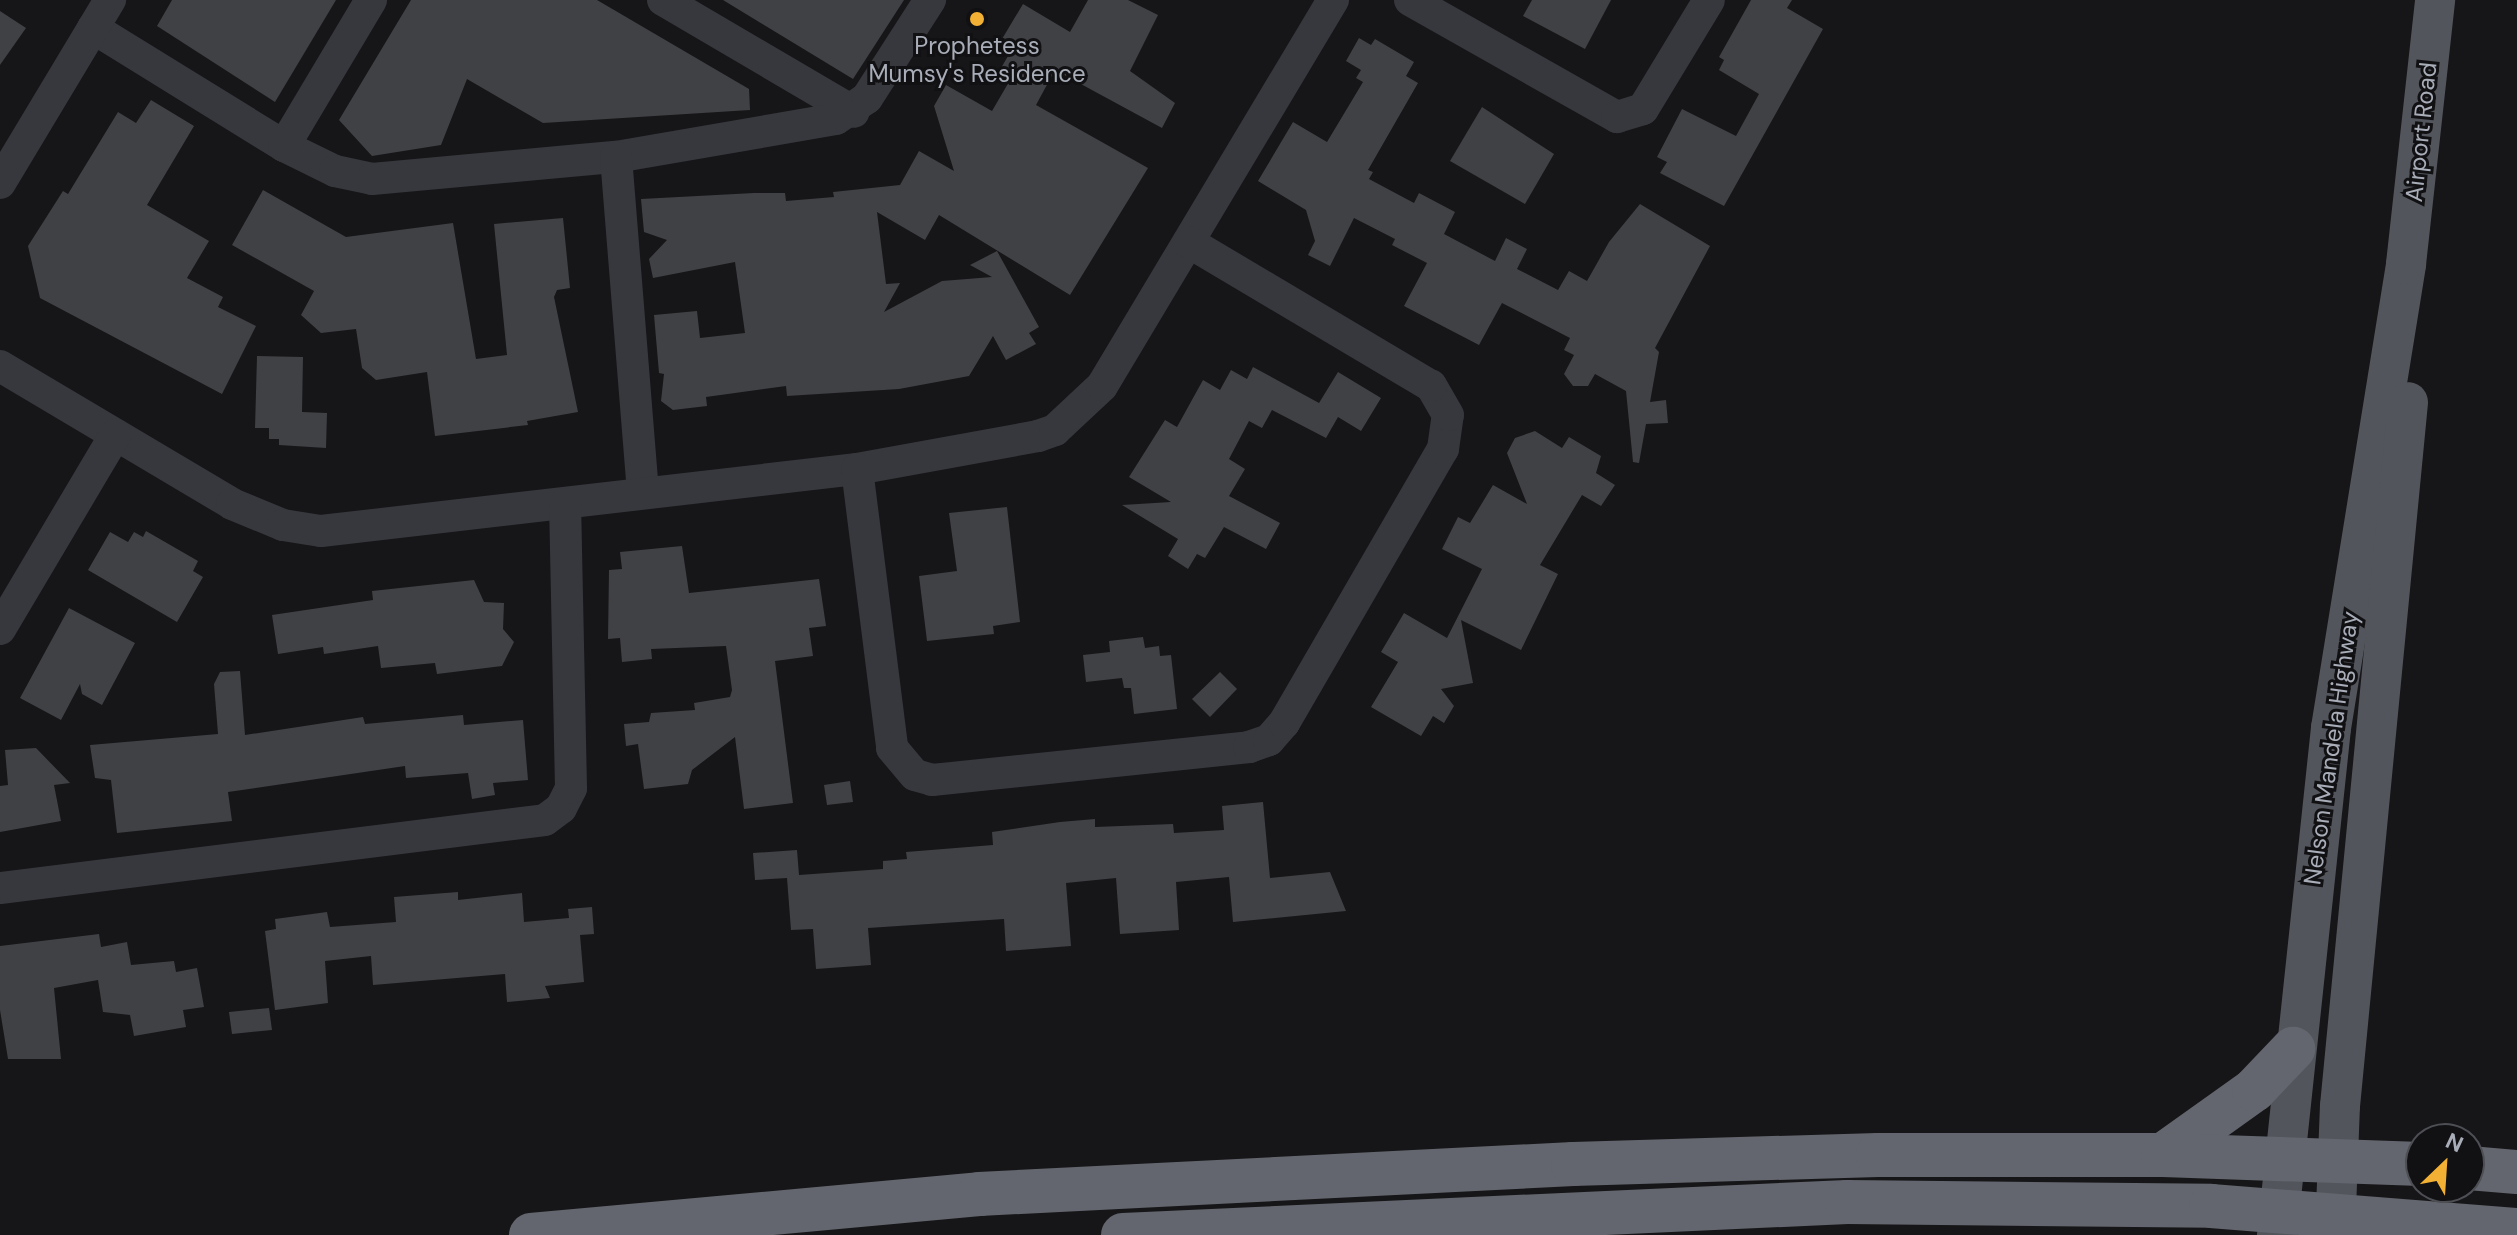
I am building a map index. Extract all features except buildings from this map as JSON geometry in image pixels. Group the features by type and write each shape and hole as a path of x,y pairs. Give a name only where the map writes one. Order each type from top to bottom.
{"highway":[{"path":"2163,1155 2254,1090 2293,1049"},
{"path":"531,1235 979,1194 1573,1164 2163,1155 2405,1163"},
{"path":"2485,1169 2517,1172"},
{"path":"1123,1235 1847,1202 2277,1223 2517,1230"}],"main road":[{"name":"Airport Road","path":"2414,265 2435,0"},
{"path":"2414,265 2453,0"},
{"name":"Nelson Mandela Highway","path":"2277,1223 2293,1049 2331,728 2414,265"},
{"name":"Nelson Mandela Highway","path":"2335,1224 2414,265"}],"street":[{"path":"0,183 110,0"},
{"path":"284,146 371,0"},
{"path":"663,0 854,112"},
{"path":"93,28 284,146 335,171 372,179 616,157 854,112 930,0"},
{"path":"0,366 232,504 283,525 321,531 857,469 1055,430 1102,386 1333,0"},
{"path":"1410,0 1617,117 1643,109 1709,0"},
{"path":"616,157 643,493"},
{"path":"857,469 892,748 915,775 932,780 1249,747 1269,740 1284,723 1443,449 1448,415 1431,386 1188,242"},
{"path":"0,629 115,435"},
{"path":"0,888 545,820 561,808 571,788 565,504"}],"place":[{"name":"Prophetess Mumsy's Residence","path":"977,19"}]}
